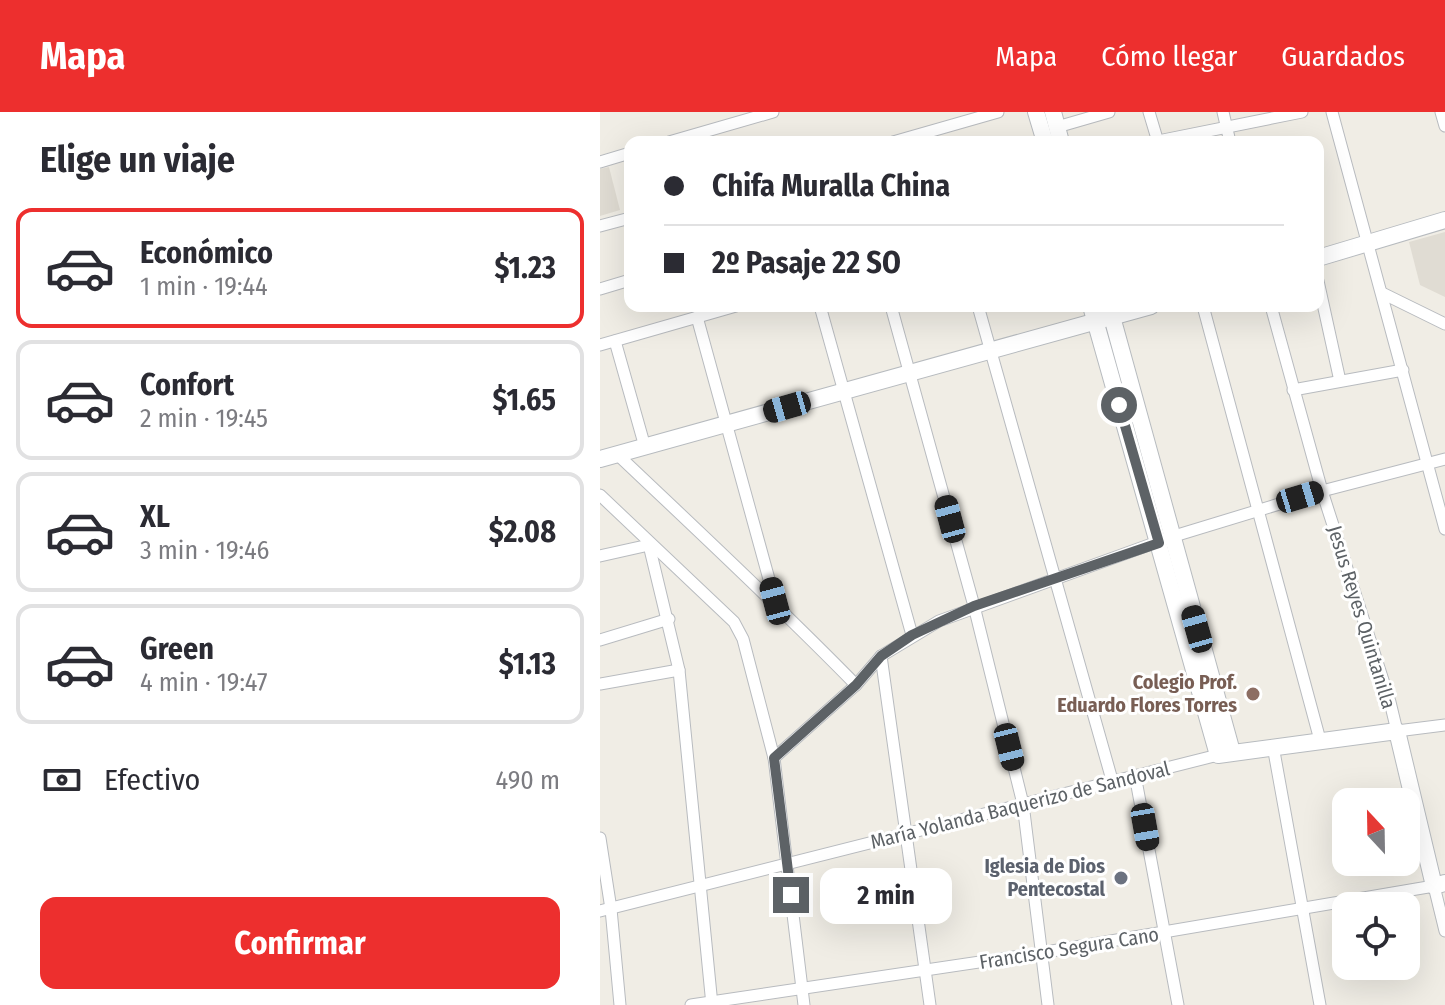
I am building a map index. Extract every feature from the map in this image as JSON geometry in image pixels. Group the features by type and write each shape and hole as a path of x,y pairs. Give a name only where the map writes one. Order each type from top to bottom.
{"street":[{"path":"690,136 773,112"},
{"path":"914,136 998,112"},
{"path":"1036,112 1043,136"},
{"path":"1057,127 1109,112"},
{"path":"1149,112 1156,136"},
{"path":"1223,112 1228,136"},
{"path":"1184,136 1302,112"},
{"path":"1332,112 1445,529"},
{"path":"1441,112 1445,126"},
{"path":"600,162 624,155"},
{"path":"600,226 624,220"},
{"path":"1324,256 1445,220"},
{"path":"600,289 624,282"},
{"path":"1382,293 1445,324"},
{"path":"1324,308 1340,381"},
{"path":"600,345 715,312"},
{"path":"822,312 912,635"},
{"path":"893,312 974,606 1023,804 1048,1005"},
{"path":"980,312 1112,780"},
{"path":"1205,312 1320,740"},
{"name":"Jesus Reyes Quintanilla","path":"1273,312 1322,491 1390,702 1439,884 1445,931"},
{"path":"605,457 991,351 1102,313 1225,754"},
{"path":"697,317 775,601"},
{"path":"615,341 645,447"},
{"path":"1293,390 1403,370"},
{"path":"605,457 775,601 856,685"},
{"path":"774,758 856,685 881,656 912,635 974,606 1257,511 1445,459"},
{"path":"600,495 740,631 749,654 774,758 804,1005"},
{"path":"600,556 649,545"},
{"path":"649,545 679,670 712,1004"},
{"path":"600,640 669,619"},
{"path":"881,656 930,1005"},
{"path":"600,684 679,670"},
{"name":"María Yolanda Baquerizo de Sandoval","path":"605,910 1225,754 1445,725"},
{"path":"1273,746 1320,1005"},
{"path":"1135,775 1178,1005"},
{"path":"600,838 605,910 620,1005"},
{"name":"Francisco Segura Cano","path":"691,1005 1040,953 1439,884"}],"shaded area":[{"path":"609,167 620,210 600,216 600,169"},
{"path":"1445,232 1445,297 1420,285 1409,242"}],"place":[{"name":"Colegio Prof. Eduardo Flores Torres","path":"1253,694"},
{"name":"Iglesia de Dios Pentecostal","path":"1121,878"}],"route":[{"path":"791,895 774,758 856,685 881,656 912,635 974,606 1159,543 1119,405"}]}
